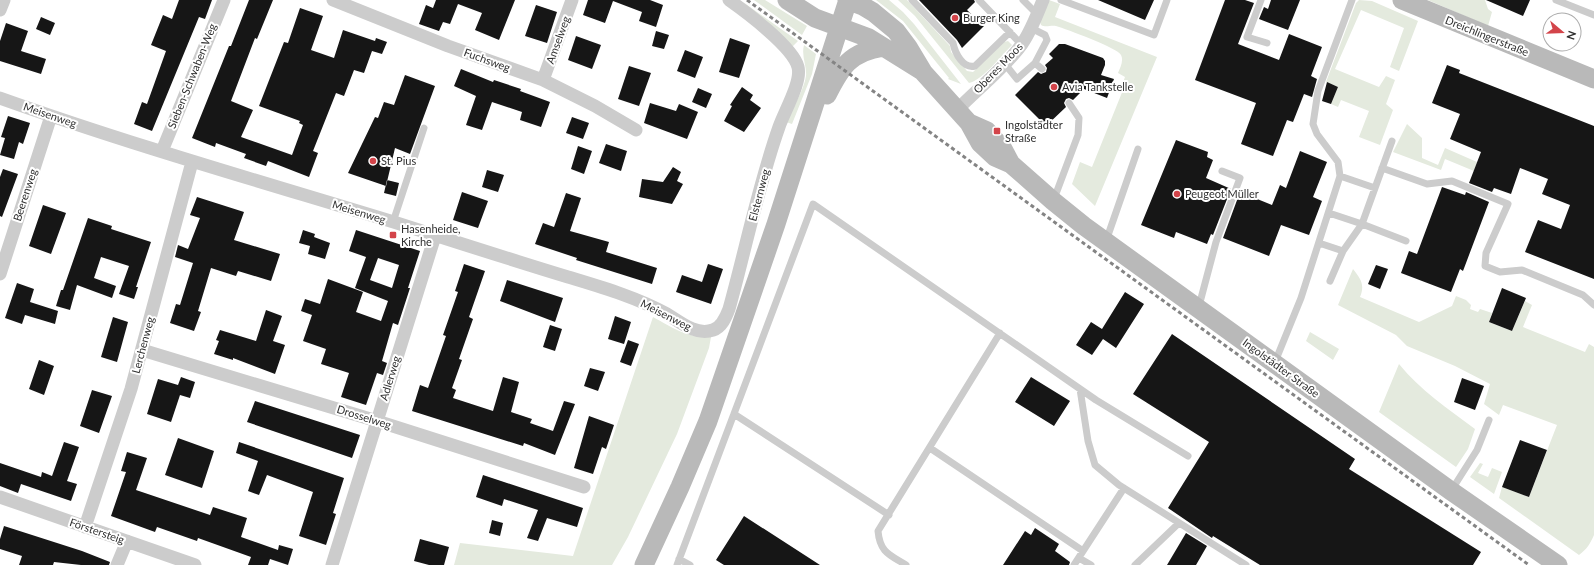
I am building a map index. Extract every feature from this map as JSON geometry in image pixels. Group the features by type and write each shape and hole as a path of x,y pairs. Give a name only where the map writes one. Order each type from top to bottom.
{"street":[{"path":"0,10 4,0"},
{"name":"Sieben-Schwaben-Weg","path":"162,151 224,0"},
{"name":"Fuchsweg","path":"333,0 448,46 543,80 595,106 636,130"},
{"name":"Amselweg","path":"543,80 572,0"},
{"name":"Elsternweg","path":"715,330 724,321 730,309 767,163 780,124 795,89 798,70 795,58 759,24 728,0"},
{"name":"Ingolstädter Straße","path":"787,0 815,18 864,36 923,72"},
{"path":"644,565 680,487 708,421 806,132 848,0"},
{"name":"Ingolstädter Straße","path":"848,0 873,12 896,31 908,47 923,72 963,116 990,134 1003,149 1011,164 1084,226 1451,491 1558,565"},
{"name":"Oberes Moos","path":"963,116 1004,64 1022,44 1031,28 1043,0"},
{"name":"Dreichlingerstraße","path":"1402,0 1594,80"},
{"path":"806,132 842,68 853,57 861,53 883,47"},
{"name":"Meisenweg","path":"0,98 192,162 393,222 623,295 660,310 696,330 715,330"},
{"name":"Beerenweg","path":"0,274 51,116"},
{"name":"Lerchenweg","path":"85,527 106,468 142,350 192,162"},
{"name":"Adlerweg","path":"332,565 435,236"},
{"name":"Drosselweg","path":"142,350 377,421 584,487"},
{"name":"Förstersteig","path":"0,497 195,565"},
{"path":"117,565 127,541"}],"lane":[{"path":"912,0 953,44 954,52 967,66 970,67 975,66 1010,32"},
{"path":"979,0 1022,44"},
{"path":"1024,0 1037,14"},
{"path":"1061,0 1154,35 1167,0"},
{"path":"1261,0 1248,37 1267,43"},
{"path":"1274,363 1301,298 1340,176 1338,162 1317,134 1313,124 1318,91 1352,0"},
{"path":"1556,0 1594,15"},
{"path":"1004,64 1017,79 1035,63 1046,40 1044,34 1031,28"},
{"path":"1035,63 1042,69"},
{"path":"1053,201 1078,135 1079,118 1069,103"},
{"path":"393,222 424,128"},
{"path":"1330,281 1343,251 1362,224 1392,141"},
{"path":"1106,241 1138,149"},
{"path":"1382,168 1427,184 1452,181 1508,204 1486,253 1485,266 1500,272 1522,270 1583,295 1594,305"},
{"path":"1198,308 1216,242 1240,178 1222,171"},
{"path":"1340,176 1375,188"},
{"path":"690,565 678,562 813,204 1096,400 1188,456"},
{"path":"1329,213 1406,241"},
{"path":"1319,243 1343,251"},
{"path":"906,565 884,551 879,539 878,531 1000,333"},
{"path":"1080,389 1088,441 1095,465 1124,488 1246,565"},
{"path":"734,414 889,515"},
{"path":"1451,491 1477,450 1488,420"},
{"path":"930,448 1081,554 1091,565"},
{"path":"1074,565 1124,488"},
{"path":"1135,565 1178,523"}],"shaded area":[{"path":"754,0 765,0 807,26 802,35"},
{"path":"876,0 889,0 903,12 961,84 948,79 949,78 903,21"},
{"path":"898,0 907,0 950,46 951,52 967,71 973,72 1004,42 1008,41 1012,45 986,73 969,83 915,16"},
{"path":"1049,0 1060,4 1055,17 1157,57 1095,206 1072,184 1080,162 1092,167 1123,90 1121,88 1125,77 1118,73 1122,57 1118,52 1091,39 1056,26 1041,25 1040,22"},
{"path":"1359,0 1372,1 1418,21 1399,71 1390,67 1404,28 1361,10 1335,69 1379,87 1386,76 1395,80 1386,104 1393,110 1380,145 1359,137 1369,111 1341,100 1338,107 1331,104 1338,87 1326,82 1356,3"},
{"path":"1428,0 1485,0 1488,9 1492,12 1488,26"},
{"path":"743,2 798,41 791,48"},
{"path":"804,45 816,54 812,74 792,124 786,122 800,93 806,76 803,53"},
{"path":"1407,124 1422,138 1422,158 1438,165 1445,148 1477,162 1474,171 1445,159 1441,170 1393,152"},
{"path":"1353,269 1362,286 1360,297 1419,322 1452,306 1456,296 1466,300 1471,305 1470,309 1478,312 1480,309 1492,313 1489,322 1512,331 1525,301 1532,305 1523,327 1585,352 1589,344 1594,347 1594,535 1582,553 1579,555 1499,498 1502,487 1529,497 1557,425 1503,405 1499,415 1484,404 1490,384 1455,366 1407,346 1396,335 1338,305"},
{"path":"653,317 687,334 711,337 709,348 677,434 628,537 612,565 454,565 460,543 573,556"},
{"path":"1310,332 1339,349 1333,360 1306,341"},
{"path":"1399,364 1425,391 1475,429 1468,449 1456,467 1379,412"},
{"path":"1480,463 1483,464 1478,473 1488,477 1492,468 1502,472 1494,494 1470,477"}],"building":[{"path":"179,0 212,0 205,19 199,17 152,131 134,124 142,102 147,104 166,51 151,45 163,15 172,19"},
{"path":"249,0 273,0 257,39 255,38 231,101 253,110 241,137 292,155 303,125 299,123 300,121 259,106 284,42 288,43 300,8 323,16 311,50 334,58 343,30 375,41 376,38 387,42 382,54 372,51 364,73 354,70 344,96 336,93 313,151 318,153 309,177 268,161 266,166 244,158 246,154 216,143 215,147 192,138"},
{"path":"436,0 515,0 499,40 475,30 482,13 458,4 450,24 443,22 439,31 419,24 426,5 433,8"},
{"path":"588,0 650,0 663,5 656,27 639,21 642,12 613,1 605,23 583,15"},
{"name":"Burger King","path":"919,0 974,0 975,2 967,10 984,26 962,48 957,40"},
{"path":"1098,0 1154,0 1145,20"},
{"path":"1225,0 1245,0 1254,3 1238,44 1279,60 1289,34 1322,47 1311,76 1317,79 1312,97 1304,94 1293,122 1287,120 1273,156 1241,144 1256,103 1195,80"},
{"path":"1271,0 1300,0 1288,30 1259,19 1264,7 1268,9"},
{"path":"1486,0 1530,0 1523,16"},
{"path":"536,5 557,12 547,43 525,36"},
{"path":"41,17 55,23 50,35 36,29"},
{"path":"6,23 28,31 21,51 46,59 41,74 0,61 0,41"},
{"path":"656,31 669,35 664,49 652,46"},
{"path":"576,36 601,45 592,69 568,60"},
{"path":"730,38 750,45 739,78 719,72"},
{"name":"Avia Tankstelle","path":"1059,44 1065,44 1103,58 1105,65 1101,75 1114,79 1107,98 1084,89 1073,100 1069,98 1066,99 1064,103 1066,107 1046,126 1015,95 1038,72 1041,74 1046,72 1047,68 1045,65 1053,58 1049,54"},
{"path":"685,50 703,57 695,78 677,71"},
{"path":"1447,65 1460,70 1459,73 1594,126 1594,279 1525,252 1538,220 1561,229 1570,205 1542,194 1548,179 1520,168 1511,194 1494,188 1492,192 1469,183 1481,152 1450,139 1460,114 1432,103"},
{"path":"629,66 651,73 639,106 618,99"},
{"path":"461,69 493,82 494,80 521,89 520,91 550,102 541,127 520,120 522,112 492,102 482,130 466,125 476,96 454,86"},
{"path":"405,75 435,86 410,154 395,148 386,186 348,173 375,117 378,118 384,102 394,105"},
{"path":"1327,82 1338,87 1331,104 1322,101"},
{"path":"742,87 753,95 750,100 761,108 744,132 724,121 732,106 730,105"},
{"path":"698,88 712,94 706,108 692,102"},
{"path":"650,103 676,111 679,104 698,112 687,139 644,123"},
{"path":"8,116 30,123 23,144 19,142 14,159 0,155 5,138 1,137"},
{"path":"572,117 589,123 583,139 566,133"},
{"path":"1176,140 1208,152 1207,157 1213,160 1206,178 1231,189 1213,235 1211,234 1207,244 1176,232 1174,238 1141,225"},
{"path":"606,144 627,151 621,171 599,163"},
{"path":"578,146 592,151 584,174 571,169"},
{"path":"1300,151 1327,162 1313,197 1322,201 1309,235 1281,225 1269,256 1223,238 1240,192 1272,205 1280,185 1286,188"},
{"path":"673,167 681,172 677,181 683,184 672,204 639,197 642,179 663,182"},
{"path":"3,169 18,174 2,217 0,216 0,177"},
{"path":"487,170 504,175 498,192 482,187"},
{"path":"387,180 399,183 396,196 384,193"},
{"path":"1442,187 1465,195 1466,192 1489,202 1463,271 1460,269 1451,292 1401,273 1409,251 1417,254"},
{"path":"462,192 488,201 478,228 453,220"},
{"path":"566,193 581,198 570,231 609,242 606,252 657,268 652,284 576,260 577,258 535,244 543,223 554,227"},
{"path":"197,197 244,212 234,240 280,254 271,281 238,271 236,276 211,268 198,311 201,312 194,331 170,323 176,304 180,305 193,263 175,257 178,245 188,249 200,218 190,215"},
{"path":"43,205 66,213 51,254 29,246"},
{"path":"88,218 112,226 111,229 151,242 136,287 138,287 134,299 119,294 129,266 101,257 94,278 116,286 112,298 77,285 70,310 56,306"},
{"path":"303,230 315,234 314,237 330,243 325,259 308,254 310,246 299,243"},
{"path":"356,230 420,251 398,325 393,323 382,361 387,363 383,375 377,373 366,405 341,397 349,373 321,364 326,349 303,341 312,315 301,311 305,299 320,304 328,279 363,292 356,312 381,321 388,301 355,288 366,257 349,251","holes":["378,258 399,265 392,288 370,280"]},
{"path":"464,264 485,271 469,317 473,319 459,359 462,360 452,388 456,390 453,398 493,411 503,377 519,382 511,412 532,419 530,423 553,431 564,401 575,404 555,455 524,443 523,446 412,411 420,385 428,388 446,336 443,335 458,292 455,291"},
{"path":"708,264 723,269 711,304 676,292 682,275 702,282"},
{"path":"1376,265 1388,269 1380,289 1368,284"},
{"path":"507,280 563,298 555,322 500,301"},
{"path":"17,283 34,289 30,302 58,311 55,324 25,315 22,324 5,318"},
{"path":"1502,288 1526,298 1512,331 1489,322"},
{"path":"1125,292 1144,304 1116,348 1103,339 1092,355 1076,345 1091,322 1102,329"},
{"path":"266,310 282,316 273,341 285,345 275,374 233,358 233,360 214,354 219,341 216,340 220,330 256,341"},
{"path":"615,316 631,322 624,344 608,339"},
{"path":"113,317 128,322 117,362 101,357"},
{"path":"550,325 562,329 555,351 543,347"},
{"path":"1172,334 1355,459 1349,469 1481,552 1473,565 1260,565 1213,536 1212,538 1168,508 1209,442 1133,394"},
{"path":"628,340 639,344 631,366 620,362"},
{"path":"39,360 54,366 44,395 29,389"},
{"path":"590,368 605,372 598,391 584,386"},
{"path":"181,377 195,382 190,398 180,395 171,422 147,414 158,379 178,385"},
{"path":"1031,377 1070,401 1054,426 1015,402"},
{"path":"1462,378 1484,386 1475,410 1454,402"},
{"path":"92,390 112,396 99,433 80,426"},
{"path":"255,401 360,435 352,458 247,422"},
{"path":"589,416 614,425 606,449 602,447 593,474 574,468"},
{"path":"178,438 214,451 202,488 165,475"},
{"path":"1520,440 1547,450 1529,497 1502,487"},
{"path":"64,442 79,447 67,481 77,484 71,501 21,484 18,493 0,486 0,463 41,477 42,472 52,476"},
{"path":"239,442 344,478 333,513 336,514 326,545 299,536 313,492 267,475 259,495 248,491 258,461 236,453"},
{"path":"127,452 147,458 136,490 210,515 213,507 247,518 241,537 278,550 279,545 293,549 288,565 270,559 268,565 248,565 251,557 198,538 197,541 157,527 155,532 111,516 126,472 121,471"},
{"path":"483,475 583,508 577,527 547,518 538,541 527,538 538,510 504,499 502,506 476,497"},
{"path":"744,516 820,565 724,565 716,560"},
{"path":"492,520 503,523 500,536 489,533"},
{"path":"4,526 82,551 110,562 109,565 81,565 54,562 53,565 19,565 22,556 0,549 0,539"},
{"path":"1035,528 1059,544 1055,551 1070,562 1069,565 1003,565 1025,531 1031,535"},
{"path":"1186,533 1207,546 1196,565 1167,565"},
{"path":"420,539 449,547 444,565 429,565 414,561"}],"railway":[{"path":"747,0 1529,565"}],"place":[{"name":"Burger King","path":"955,18"},
{"name":"Avia Tankstelle","path":"1054,87"},
{"name":"Ingolstädter Straße","path":"997,131"},
{"name":"St. Pius","path":"373,161"},
{"name":"Peugeot Müller","path":"1177,194"},
{"name":"Hasenheide, Kirche","path":"393,235"}]}
